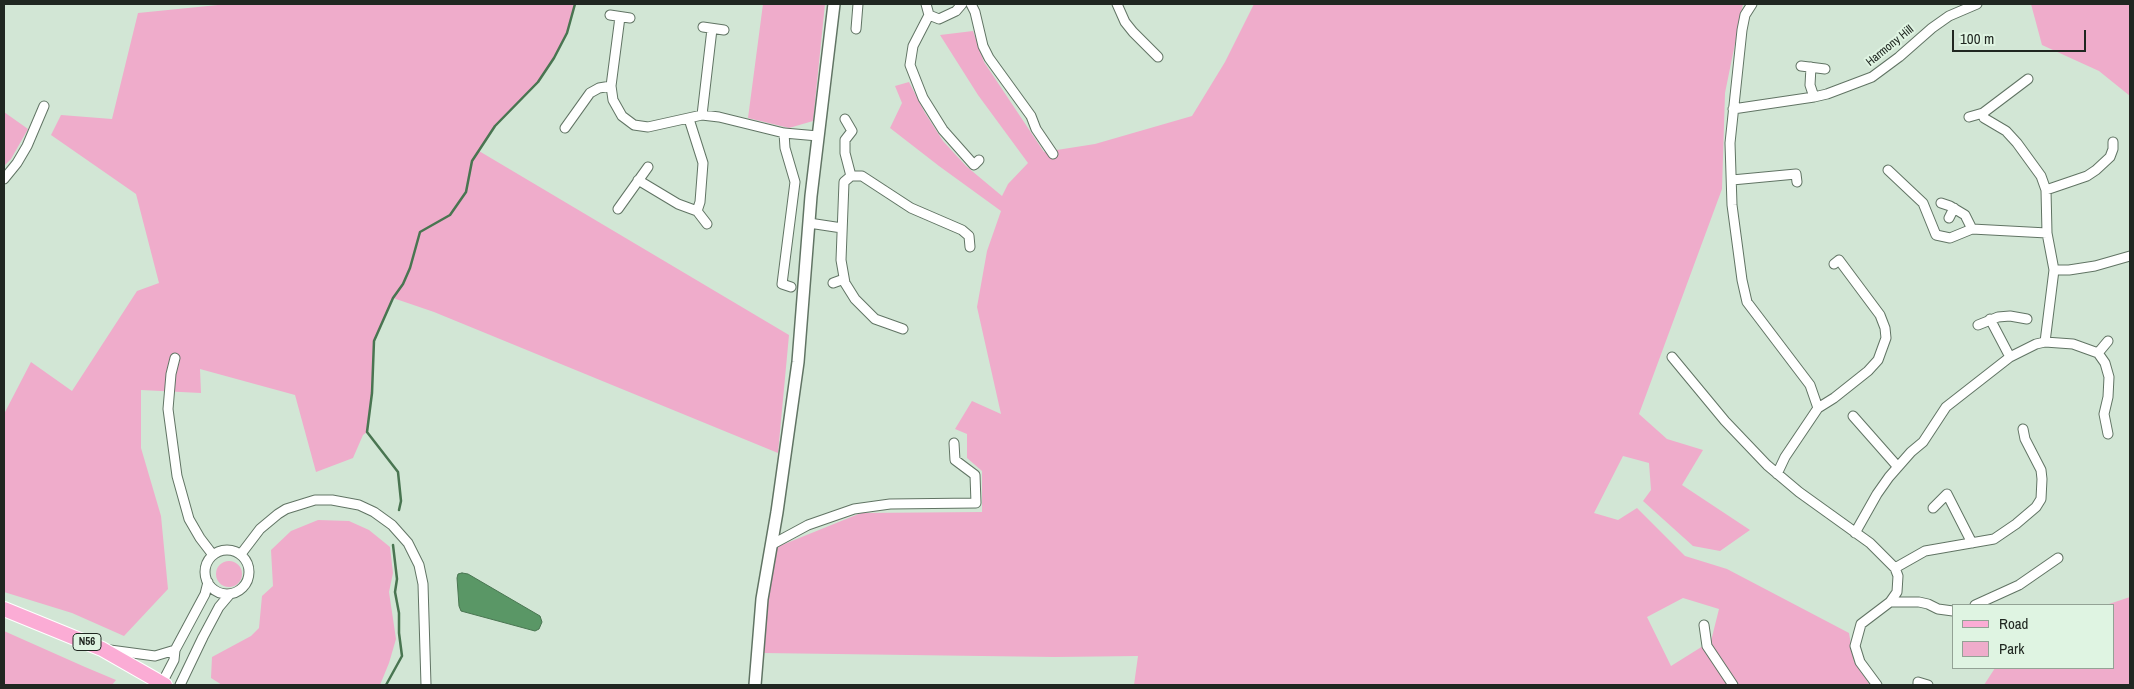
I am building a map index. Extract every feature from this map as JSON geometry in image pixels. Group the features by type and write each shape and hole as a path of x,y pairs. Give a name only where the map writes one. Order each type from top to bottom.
{"main road":[{"name":"N56","path":"4,609 102,649 164,684"}],"street":[{"path":"755,685 762,599 798,362 809,223 834,4"},
{"path":"856,29 858,4"},
{"path":"926,4 929,15 913,46 910,65 923,98 943,130 974,165 979,160"},
{"path":"929,15 939,19 956,11 962,4"},
{"path":"971,4 975,12 983,46 989,58 1031,116 1036,128 1053,154"},
{"path":"1117,4 1125,22 1158,57"},
{"path":"1752,4 1745,15 1733,109 1730,163 1736,235 1747,302 1810,385 1818,408"},
{"name":"Harmony Hill","path":"1733,109 1814,97 1872,77 1949,16 1978,4"},
{"path":"630,18 615,16 611,86 613,100 622,116 634,125 648,127 702,115 719,116 784,133 818,136"},
{"path":"702,115 708,28 724,30"},
{"path":"1801,66 1825,69"},
{"path":"1811,67 1810,85 1814,97"},
{"path":"1969,117 1982,113 2028,79"},
{"path":"565,128 590,93 599,88 611,86"},
{"path":"4,179 17,163 27,146 44,106"},
{"path":"1982,113 1984,118 2006,130 2017,143 2041,176 2046,190 2047,233 2054,270 2045,342"},
{"path":"689,118 703,163 700,202 697,211"},
{"path":"846,119 852,130 845,140 845,153 851,176"},
{"path":"784,133 785,148 795,182 782,284 790,286"},
{"path":"2046,190 2087,176 2096,170 2110,157 2113,142"},
{"path":"618,209 648,167"},
{"path":"1888,170 1923,203 1936,235 1950,238 1972,230 2047,233"},
{"path":"1732,180 1796,174 1798,182"},
{"path":"902,329 875,320 855,299 844,279 841,260 844,182 851,176 862,176 925,215 962,230 969,236 970,247"},
{"path":"638,180 678,204 697,211 707,224"},
{"path":"1941,204 1954,208 1965,215 1972,230"},
{"path":"1949,218 1954,208"},
{"path":"809,223 842,228"},
{"path":"2054,270 2095,266 2130,256"},
{"path":"1777,474 1785,457 1818,408 1841,393 1868,371 1878,360 1886,338 1885,328 1880,315 1839,260 1834,264"},
{"path":"833,283 844,279"},
{"path":"1978,325 1990,319 2010,316 2027,319"},
{"path":"1990,319 2010,357"},
{"path":"2098,353 2108,341"},
{"path":"1855,533 1877,494 1898,467 1923,442 1946,407 2010,357 2036,344 2045,342 2073,344 2098,353 2105,363 2109,377 2108,397 2104,414 2108,434"},
{"path":"175,358 171,374 168,410 177,476 189,519 213,555"},
{"path":"1672,358 1752,450 1777,474 1882,554 1894,568 1898,576 1897,592 1890,602 1861,624 1857,637 1856,646 1860,662 1877,685"},
{"path":"1853,416 1898,467"},
{"path":"1894,568 1925,551 1986,541 2003,534 2026,516 2041,499 2043,489 2041,470 2025,439 2023,429"},
{"path":"771,545 808,526 854,509 890,504 976,503 975,475 955,460 954,443"},
{"path":"1932,508 1947,494 1972,543"},
{"path":"241,554 260,529 278,514 286,509 315,500 332,500 359,505 386,520 408,543 419,564 423,584 426,685"},
{"path":"164,684 174,660 175,650 205,594 208,582 206,567 213,555 227,550 241,554 249,566 248,580 239,591 230,594 217,592 208,582"},
{"path":"1977,604 2019,585 2058,558"},
{"path":"180,685 219,607 230,594"},
{"path":"1890,602 1919,602 1952,611"},
{"path":"1704,625 1707,646 1733,685"},
{"path":"102,649 155,656 175,650"},
{"path":"1918,685 1918,682 1928,685"}],"green space":[{"path":"228,4 575,4 567,33 554,58 538,82 495,126 479,151 789,335 778,453 434,312 393,298 374,341 372,393 367,432 363,435 353,458 316,472 295,395 200,369 201,393 141,390 141,448 161,516 168,589 124,636 72,613 4,592 4,414 31,362 72,391 137,291 159,283 136,194 51,135 61,115 112,119 138,13"},
{"path":"763,4 825,4 813,121 789,128 748,118"},
{"path":"1254,4 1743,4 1725,93 1722,189 1639,414 1667,439 1703,450 1682,485 1750,530 1720,551 1693,546 1643,501 1651,490 1649,463 1623,456 1594,513 1618,520 1637,508 1685,556 1727,569 1849,633 1854,662 1870,685 1134,685 1138,656 1055,657 763,653 766,612 777,547 861,513 982,512 982,471 967,458 967,434 955,429 972,401 1001,414 977,307 987,251 1001,211 890,128 902,103 895,86 909,82 925,113 943,141 966,166 1002,196 1008,184 1028,163 978,95 940,35 973,31 984,62 1044,152 1095,144 1192,116 1225,62","holes":["1683,598 1719,609 1711,641 1671,666 1647,617"]},
{"path":"2031,4 2130,4 2130,96 2099,71 2042,45"},
{"path":"4,112 28,129 11,159 4,166"},
{"path":"318,520 349,521 369,530 390,547 393,573 389,592 396,639 380,685 222,685 211,678 212,657 251,636 259,628 262,596 273,586 271,550 291,531"},
{"path":"229,561 238,565 242,574 238,583 229,587 220,583 216,574 220,565"},
{"path":"2130,597 2130,685 1984,685 1994,669 2114,669 2114,604 2109,604"},
{"path":"4,631 116,680 112,685 4,685"}],"shaded area":[{"path":"458,574 468,574 540,616 542,622 539,629 535,631 461,611 457,578"}],"waterway":[{"path":"399,510 401,501 398,472 367,432 372,393 374,341 393,298 403,284 410,268 420,232 450,215 466,192 472,161 495,126 538,82 554,58 567,33 575,4"},
{"path":"386,685 402,656 399,613 395,592 397,579 393,545"}]}
